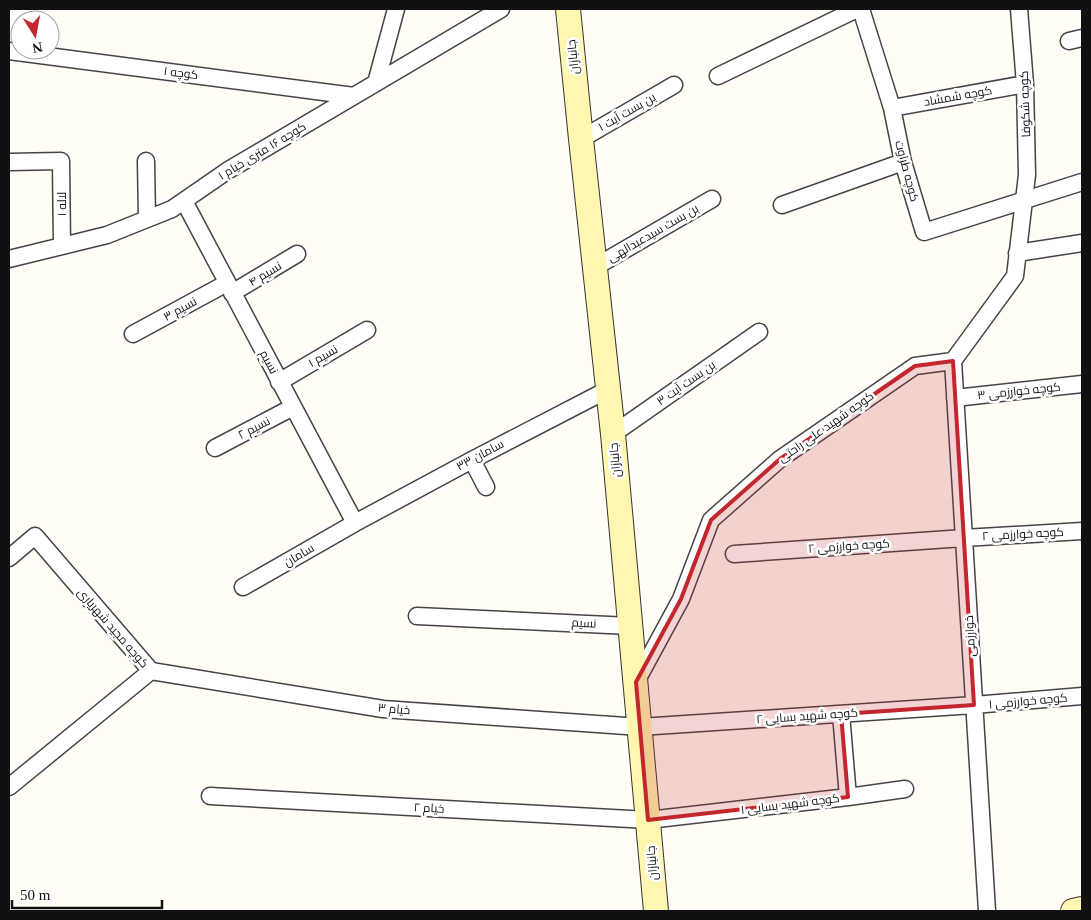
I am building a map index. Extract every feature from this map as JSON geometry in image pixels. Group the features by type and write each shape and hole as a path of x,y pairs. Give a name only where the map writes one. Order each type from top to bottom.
{"street":[{"path":"376,83 396,9"},
{"name":"۱ کوچه ۱۶ متری خیام","path":"9,259 107,236 172,208 227,171 501,9"},
{"name":"جانبازان","path":"568,9 613,434 656,911"},
{"path":"718,76 859,9"},
{"name":"کوچه طراوت","path":"859,9 892,108 903,162 924,232 1024,200"},
{"name":"کوچه شکوفا","path":"1019,9 1025,84 1027,176 1024,200"},
{"name":"کوچه ۱","path":"9,51 354,96"},
{"name":"کوچه شمشاد","path":"892,108 1025,84"},
{"name":"۱ بن بست آیت","path":"581,139 674,85"},
{"name":"لاله ۱","path":"9,162 62,161 62,246"},
{"path":"146,161 147,219"},
{"path":"782,204 903,162"},
{"path":"953,360 1014,276 1024,200 1082,182"},
{"name":"بن بست سیدعبدالهی","path":"595,267 712,199"},
{"name":"نسیم","path":"184,201 355,523"},
{"path":"1017,253 1082,243"},
{"name":"نسیم ۴","path":"230,288 297,254"},
{"name":"نسیم ۳","path":"134,334 230,288"},
{"name":"نسیم ۱","path":"279,382 367,330"},
{"name":"بن بست آیت ۳","path":"613,434 759,332"},
{"name":"خوارزمی","path":"953,360 987,911"},
{"name":"کوچه شهید علی راحتی","path":"636,682 681,599 711,520 780,459 915,366 953,360"},
{"name":"۳ کوچه خوارزمی","path":"955,398 1082,384"},
{"name":"۳۳ سامان","path":"355,523 607,390"},
{"name":"نسیم ۲","path":"215,448 293,407"},
{"path":"472,460 486,487"},
{"name":"سامان","path":"243,587 355,523"},
{"name":"۲ کوچه خوارزمی","path":"964,538 1082,531"},
{"name":"کوچه مجید شهریاری","path":"9,558 35,536 151,671 9,787"},
{"name":"کوچه خوارزمی ۲","path":"734,554 964,538"},
{"name":"نسیم","path":"417,616 630,626"},
{"name":"۳ خیام","path":"151,671 383,709 640,727"},
{"name":"کوچه خوارزمی ۱","path":"974,705 1082,696"},
{"name":"کوچه شهید بسایی ۲","path":"640,727 974,705"},
{"name":"کوچه شهید بسایی ۱","path":"648,820 848,797 841,714"},
{"path":"848,797 905,789"},
{"name":"خیام ۲","path":"210,796 648,820"},
{"path":"1073,911 1082,909"}],"highlighted area":[{"path":"953,361 974,705 841,714 848,797 648,820 636,682 681,599 711,520 780,459 915,366"}]}
